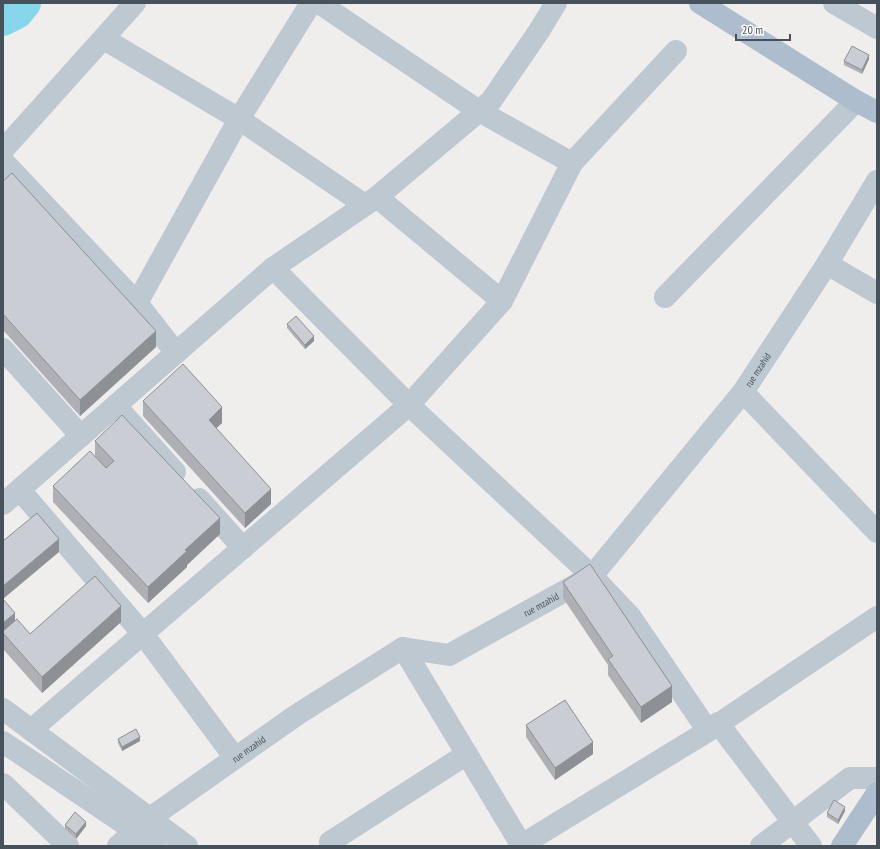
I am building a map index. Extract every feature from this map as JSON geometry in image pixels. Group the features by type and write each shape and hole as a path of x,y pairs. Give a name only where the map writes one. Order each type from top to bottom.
{"main road":[{"path":"700,3 856,101 877,112"},
{"path":"842,846 877,793"}],"street":[{"path":"3,150 135,3"},
{"path":"137,303 240,119 311,3"},
{"path":"319,3 479,111 572,163"},
{"path":"3,504 273,268 371,201 491,101 539,31 556,3"},
{"path":"834,3 877,28"},
{"path":"104,39 240,119 371,201 502,301"},
{"path":"32,730 409,405 502,301 572,163 676,51"},
{"path":"665,297 856,101"},
{"path":"3,161 137,303 176,353"},
{"name":"rue mzahid","path":"118,846 143,825 298,714 403,648 449,655 592,576 743,392 827,264 877,181"},
{"path":"827,264 877,293"},
{"path":"273,268 409,405 592,576 630,616 713,727 793,822 811,846"},
{"path":"3,349 81,436"},
{"path":"743,392 877,532"},
{"path":"116,406 243,548"},
{"path":"20,490 143,634 235,758"},
{"path":"403,648 521,846 713,727 877,617"},
{"path":"3,709 32,730 143,825 155,846"},
{"path":"3,742 143,825 187,846"},
{"path":"330,842 467,754"},
{"path":"761,846 850,778 877,778"},
{"path":"3,784 68,846"}],"building":[{"path":"852,46 869,55 862,70 844,61"},
{"path":"12,173 156,331 80,400 3,314 3,181"},
{"path":"296,316 314,336 305,345 287,324"},
{"path":"183,364 222,407 209,420 271,489 245,513 143,401"},
{"path":"122,415 220,518 148,587 53,486 90,451 106,468 114,461 95,441"},
{"path":"37,513 59,539 3,586 3,541"},
{"path":"590,564 672,686 641,707 608,659 613,656 563,582"},
{"path":"95,576 121,606 42,677 3,633 3,631 17,619 30,634"},
{"path":"3,599 15,613 3,623"},
{"path":"565,700 593,742 555,768 526,725"},
{"path":"136,729 140,737 122,747 118,739"},
{"path":"834,800 845,807 838,820 827,813"},
{"path":"75,812 86,822 76,834 65,825"}],"waterway":[{"path":"3,20 17,13 25,3"}]}
